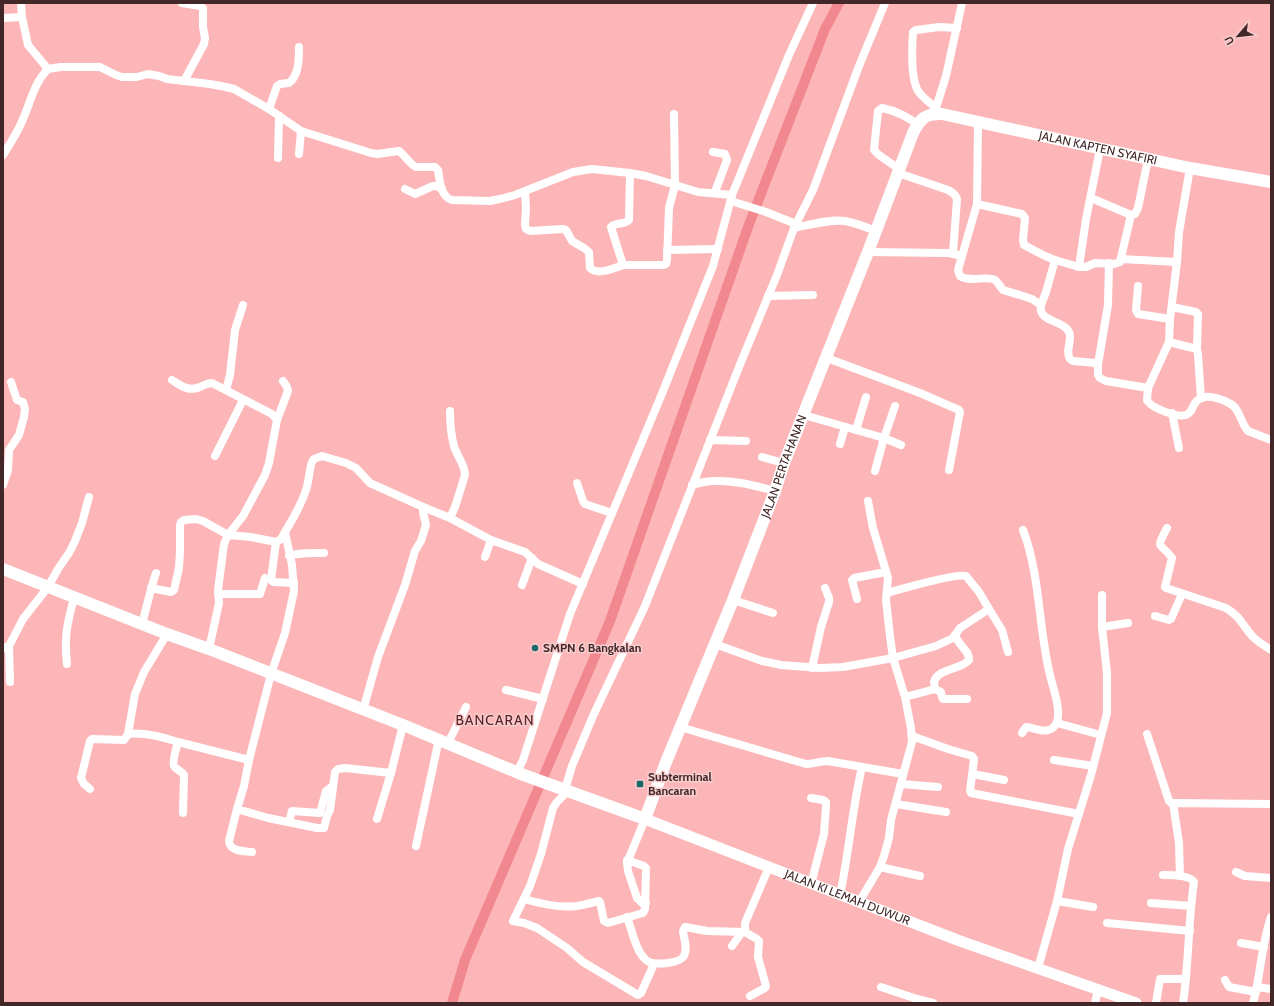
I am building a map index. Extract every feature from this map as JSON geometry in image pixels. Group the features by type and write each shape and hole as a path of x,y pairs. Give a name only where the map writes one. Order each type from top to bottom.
{"highway":[{"name":"JALAN KAPTEN SYAFIRI","path":"928,115 978,123 1190,168 1271,182"},
{"name":"JALAN PERTAHANAN","path":"645,819 680,727 733,600 775,491 784,463 899,171 928,115"},
{"name":"JALAN KI LEMAH DUWUR","path":"3,569 166,634 209,649 444,741 519,773 645,819"}],"main road":[{"name":"JALAN KI LEMAH DUWUR","path":"645,819 960,941 1136,1003"}],"street":[{"path":"21,3 22,17 28,45 48,69"},
{"path":"182,3 200,6 203,8 203,27 205,38 204,44 184,81"},
{"path":"519,773 570,614 714,266 734,199 789,55 813,3"},
{"path":"654,964 641,993 638,995 583,962 567,948 537,928 524,923 513,922 530,886 541,854 553,808 563,796 563,789 593,716 645,606 795,226 812,190 859,66 885,3"},
{"path":"928,115 946,76 962,3"},
{"path":"3,18 22,17"},
{"path":"928,115 922,96 917,89 913,63 913,32 916,30 939,27 957,28"},
{"path":"269,109 278,86 280,84 288,83 294,77 299,58 299,47"},
{"path":"3,155 24,118 29,102 40,78 48,69 61,67 100,67 116,76 122,77 137,77 148,74 167,79 210,84 234,89 269,109 301,131 371,153 378,154 399,151 406,157 409,163 416,167 435,167 438,170 444,195 447,198 457,201 490,201 505,198 525,192 573,172 592,169 630,173 653,178 698,192 715,192 766,212 795,226 845,221 876,231"},
{"path":"928,115 903,114 894,110 882,108 878,111 874,150 899,171 954,192 957,200 958,272 963,278 993,279 1003,290 1023,296 1041,306"},
{"path":"525,192 526,229 530,231 566,230 572,241 589,252 590,268 595,272 623,265 666,264 669,208 675,185 674,114"},
{"path":"278,158 279,116"},
{"path":"957,255 977,204 976,176 978,123"},
{"path":"299,154 301,131"},
{"path":"1079,268 1100,149"},
{"path":"713,152 726,154 727,157 715,192"},
{"path":"977,204 1022,214 1025,218 1024,245 1045,256 1079,268 1095,263 1117,264 1120,262 1131,215 1135,214 1138,208 1148,159"},
{"path":"1190,168 1179,232 1178,262 1170,319 1169,342 1154,372 1146,395 1147,400 1151,405 1172,413 1184,415 1190,412 1195,402 1206,396 1212,396 1230,403 1235,407 1248,431 1271,440"},
{"path":"623,265 611,227 630,220 630,173"},
{"path":"405,189 415,194 433,186 442,189"},
{"path":"1091,198 1131,215"},
{"path":"667,250 718,249"},
{"path":"868,252 957,255"},
{"path":"1121,258 1178,262"},
{"path":"1055,260 1040,310 1043,316 1068,330 1071,337 1067,352 1070,359 1073,361 1093,362 1098,364"},
{"path":"1109,264 1108,305 1098,364 1098,375 1106,381 1148,388"},
{"path":"1138,286 1136,310 1138,314 1170,319"},
{"path":"768,296 813,295"},
{"path":"226,390 230,375 235,330 243,305"},
{"path":"1172,306 1198,314 1197,349 1201,398"},
{"path":"1169,342 1197,349"},
{"path":"826,358 920,393 959,410 960,412 949,470"},
{"path":"172,380 188,389 193,389 210,383 272,414 277,420"},
{"path":"209,649 219,603 218,594 222,550 225,540 243,516 265,475 269,463 277,420 288,391 283,381"},
{"path":"3,485 8,470 9,450 19,434 25,409 24,402 17,400 11,382"},
{"path":"856,430 866,397"},
{"path":"215,456 243,400"},
{"path":"875,471 895,406"},
{"path":"450,411 451,432 454,445 465,470 465,475 450,518"},
{"path":"1172,413 1179,448"},
{"path":"804,415 884,438 901,445"},
{"path":"840,444 844,427"},
{"path":"710,440 746,441"},
{"path":"151,588 170,592 174,590 179,568 180,525 184,520 196,519 203,521 228,535 251,537 276,542 281,539 302,502 312,462 314,459 322,456 346,463 356,468 370,483 450,518 491,540 525,552 538,564 583,584"},
{"path":"762,457 784,463"},
{"path":"692,485 712,481 730,482 747,484 775,491"},
{"path":"577,483 585,504 612,513"},
{"path":"10,682 6,647 23,619 48,587 75,541 86,511 89,497"},
{"path":"859,902 880,867 889,838 891,820 912,742 905,697 893,658 886,600 889,581 873,528 868,501"},
{"path":"363,710 378,657 405,585 415,551 421,541 426,526 423,507"},
{"path":"1167,528 1160,542 1160,546 1172,558 1165,587 1226,608 1235,613 1253,637 1271,650"},
{"path":"1022,733 1026,727 1048,731 1057,723 1058,711 1057,700 1042,638 1033,570 1027,540 1023,530"},
{"path":"252,852 233,849 230,847 229,842 271,674 285,633 294,591 292,565 285,532"},
{"path":"485,557 491,540"},
{"path":"276,542 271,580 273,582 294,583"},
{"path":"290,556 305,553 324,553"},
{"path":"522,585 532,558"},
{"path":"857,599 852,583 854,578 886,572"},
{"path":"142,624 156,573"},
{"path":"887,593 945,578 964,575 979,592 1002,630 1008,652"},
{"path":"218,594 260,594 266,578"},
{"path":"812,668 820,627 829,602 825,588"},
{"path":"1155,616 1171,619 1182,594"},
{"path":"1038,968 1057,901 1068,849 1106,717 1107,673 1102,627 1102,595"},
{"path":"67,664 65,634 74,598"},
{"path":"733,600 773,613"},
{"path":"715,644 762,661 781,665 812,668 843,667 893,658 929,649 948,640 955,635 960,628 989,609"},
{"path":"1102,627 1128,623"},
{"path":"90,789 84,784 81,778 91,740 124,740 128,734 135,694 144,672 166,634"},
{"path":"935,689 934,682 937,677 950,669 963,665 969,660 970,656 968,652 958,643 955,635"},
{"path":"905,697 935,689 941,692 943,699 967,699"},
{"path":"506,690 543,699"},
{"path":"416,846 444,741 466,707"},
{"path":"1057,723 1101,735"},
{"path":"377,819 391,773 403,725"},
{"path":"680,727 806,764 828,761 904,774"},
{"path":"128,734 150,734 249,760"},
{"path":"1147,734 1169,801 1173,804 1179,844 1180,876"},
{"path":"912,736 972,756 974,759 971,793 1079,814"},
{"path":"178,742 173,763 175,767 184,774 182,812"},
{"path":"1054,760 1093,766"},
{"path":"840,895 846,865 857,786 862,767"},
{"path":"237,809 268,818 317,828 324,828 330,810 335,772 341,768 391,773"},
{"path":"972,774 1004,780"},
{"path":"901,784 938,787"},
{"path":"289,822 291,813 294,811 320,813 326,791 333,786"},
{"path":"811,798 826,802 824,834 811,884"},
{"path":"896,804 946,812"},
{"path":"1173,804 1271,804"},
{"path":"645,819 627,860 628,871 637,898 642,903 646,904"},
{"path":"524,899 545,905 569,906 578,906 599,901 604,921 608,923 645,911 646,868 627,860"},
{"path":"732,946 743,932 745,923 768,867"},
{"path":"880,867 920,876"},
{"path":"1236,872 1245,876 1271,878"},
{"path":"1162,875 1180,876 1192,879 1194,881 1190,906 1190,931 1183,1003"},
{"path":"1057,901 1093,907"},
{"path":"1151,903 1190,906"},
{"path":"627,917 639,950 648,961 654,964 669,963 684,956 686,950 683,931 685,927 711,931 743,932 757,939 759,941 758,957 766,986 750,996"},
{"path":"1253,1003 1257,989 1267,928 1271,917"},
{"path":"1106,923 1190,931"},
{"path":"1241,943 1264,947"},
{"path":"1156,1003 1160,979 1186,979"},
{"path":"1225,980 1228,987 1271,990"},
{"path":"881,987 917,1001 933,1003"},
{"path":"1095,1003 1098,990"}],"waterway":[{"path":"452,1003 465,960 610,621 748,227 825,29 839,3"}],"place":[{"name":"SMPN 6 Bangkalan","path":"535,648"},
{"name":"Subterminal Bancaran","path":"640,784"}],"district":[{"name":"BANCARAN","path":"495,720"}]}
